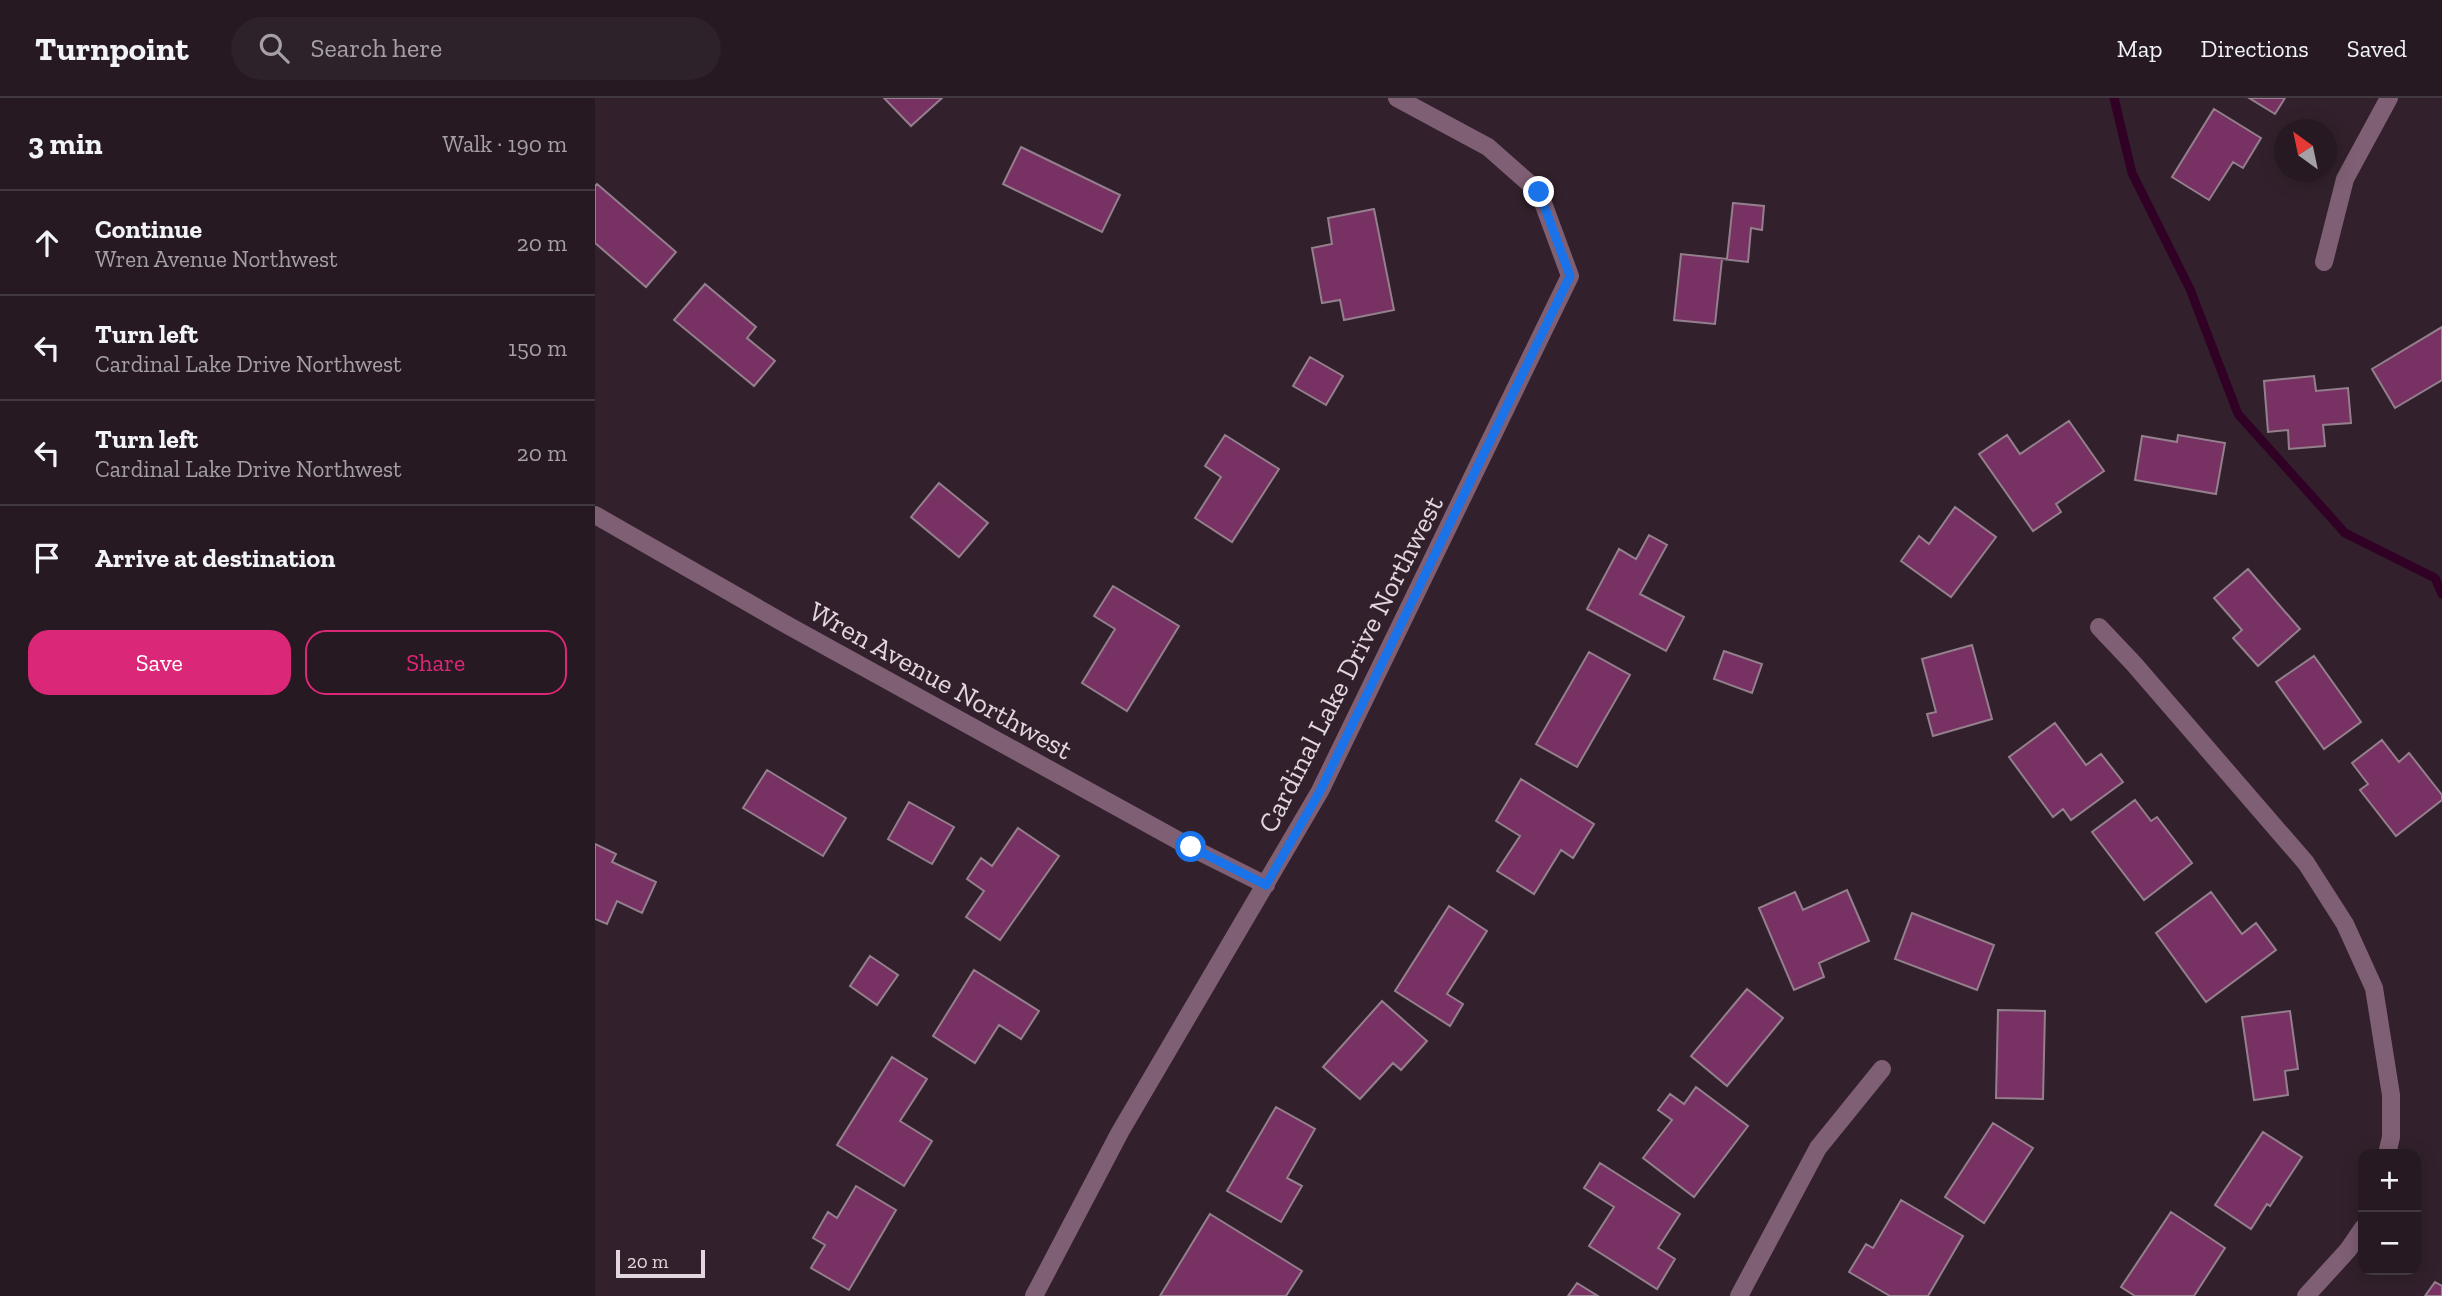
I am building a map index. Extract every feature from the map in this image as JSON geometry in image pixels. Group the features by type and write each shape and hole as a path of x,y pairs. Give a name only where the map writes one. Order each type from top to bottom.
{"street":[{"name":"Cardinal Lake Drive Northwest","path":"1034,1296 1120,1132 1320,791 1570,276 1539,192 1488,147 1397,98"},
{"path":"2324,262 2345,179 2389,98"},
{"name":"Wren Avenue Northwest","path":"595,515 813,640 1191,847 1266,885"},
{"path":"2099,627 2306,863 2346,924 2374,988 2391,1095 2391,1138 2388,1149"},
{"path":"1739,1296 1818,1148 1882,1069"},
{"path":"2306,1296 2358,1235"}],"building":[{"path":"884,98 942,98 911,126"},
{"path":"2249,98 2285,98 2275,114"},
{"path":"2214,109 2261,138 2243,168 2233,162 2209,200 2172,177"},
{"path":"1021,147 1120,195 1102,232 1003,184"},
{"path":"597,184 676,252 646,287 595,243"},
{"path":"1733,203 1764,206 1762,230 1751,228 1748,262 1722,259 1715,324 1674,320 1681,254 1727,259"},
{"path":"1374,209 1394,310 1344,320 1340,300 1322,303 1312,248 1332,244 1328,218"},
{"path":"705,284 756,327 747,338 775,361 754,386 674,320"},
{"path":"2442,327 2442,380 2395,408 2372,369"},
{"path":"1310,357 1343,376 1326,405 1293,386"},
{"path":"2314,376 2316,391 2348,388 2351,423 2323,425 2325,446 2289,449 2288,430 2268,432 2264,381"},
{"path":"2069,421 2104,471 2056,504 2061,512 2033,531 1979,454 2007,435 2020,454"},
{"path":"1225,435 1279,469 1232,542 1195,518 1221,477 1205,466"},
{"path":"2178,435 2225,443 2216,494 2135,480 2142,436 2177,442"},
{"path":"939,483 988,523 959,557 911,517"},
{"path":"1955,507 1996,537 1951,597 1901,561 1919,536 1929,544"},
{"path":"1649,535 1667,545 1640,594 1684,617 1666,651 1587,609 1619,549 1636,559"},
{"path":"2248,569 2300,629 2258,666 2233,638 2242,630 2214,598"},
{"path":"1113,586 1179,626 1127,711 1082,683 1115,629 1094,616"},
{"path":"1972,645 1992,719 1933,736 1927,714 1936,712 1922,659"},
{"path":"1724,651 1762,664 1752,693 1714,679"},
{"path":"1589,652 1630,675 1577,767 1536,744"},
{"path":"2314,656 2361,722 2324,749 2276,682"},
{"path":"2055,723 2086,765 2101,754 2123,782 2071,820 2063,809 2053,817 2009,757"},
{"path":"2382,740 2399,762 2409,753 2442,795 2442,800 2396,836 2360,790 2368,784 2352,763"},
{"path":"767,770 846,818 823,856 743,808"},
{"path":"1521,779 1594,824 1573,858 1561,850 1534,894 1497,871 1520,836 1496,821"},
{"path":"2135,800 2151,821 2157,817 2192,863 2144,900 2092,832"},
{"path":"909,802 954,827 932,864 888,839"},
{"path":"1018,828 1059,856 1000,940 966,917 984,891 967,879 981,858 992,866"},
{"path":"595,844 616,854 612,862 656,882 642,913 617,901 607,924 595,919"},
{"path":"1847,890 1869,941 1819,963 1824,977 1794,990 1759,908 1795,892 1803,910"},
{"path":"2211,892 2242,934 2256,923 2276,950 2206,1002 2156,933"},
{"path":"1449,906 1487,931 1447,994 1463,1004 1450,1026 1395,991"},
{"path":"1912,913 1994,945 1977,990 1895,959"},
{"path":"870,956 898,975 877,1005 850,986"},
{"path":"974,970 1039,1011 1021,1039 999,1025 975,1063 933,1036"},
{"path":"1747,989 1783,1018 1727,1086 1691,1056"},
{"path":"1382,1001 1427,1041 1401,1070 1393,1063 1360,1099 1323,1067"},
{"path":"1998,1010 2045,1011 2043,1099 1996,1098"},
{"path":"2290,1011 2298,1069 2285,1071 2288,1095 2254,1100 2242,1017"},
{"path":"892,1057 927,1079 900,1121 932,1141 904,1186 837,1145"},
{"path":"1696,1087 1748,1126 1694,1197 1643,1158 1672,1120 1658,1110 1670,1094 1684,1104"},
{"path":"1276,1107 1315,1129 1287,1178 1302,1186 1281,1222 1227,1191"},
{"path":"1993,1123 2033,1148 1984,1223 1945,1197"},
{"path":"2263,1132 2302,1157 2270,1206 2267,1204 2251,1229 2215,1205"},
{"path":"1600,1163 1680,1214 1658,1248 1675,1259 1657,1289 1589,1246 1614,1207 1584,1188"},
{"path":"856,1186 896,1210 849,1290 811,1268 825,1245 813,1238 828,1212 837,1218"},
{"path":"1901,1200 1963,1236 1928,1296 1890,1296 1849,1272 1866,1244 1873,1248"},
{"path":"2171,1212 2225,1248 2194,1296 2135,1296 2121,1287"},
{"path":"1210,1214 1302,1271 1286,1296 1160,1296"},
{"path":"2435,1282 2442,1286 2442,1296 2425,1296"},
{"path":"1577,1283 1598,1296 1568,1296"}],"waterway":[{"path":"2114,98 2132,173 2190,289 2238,414 2345,533 2435,578 2442,594"}],"route":[{"path":"1191,847 1266,885 1320,791 1570,276 1539,192"}]}
